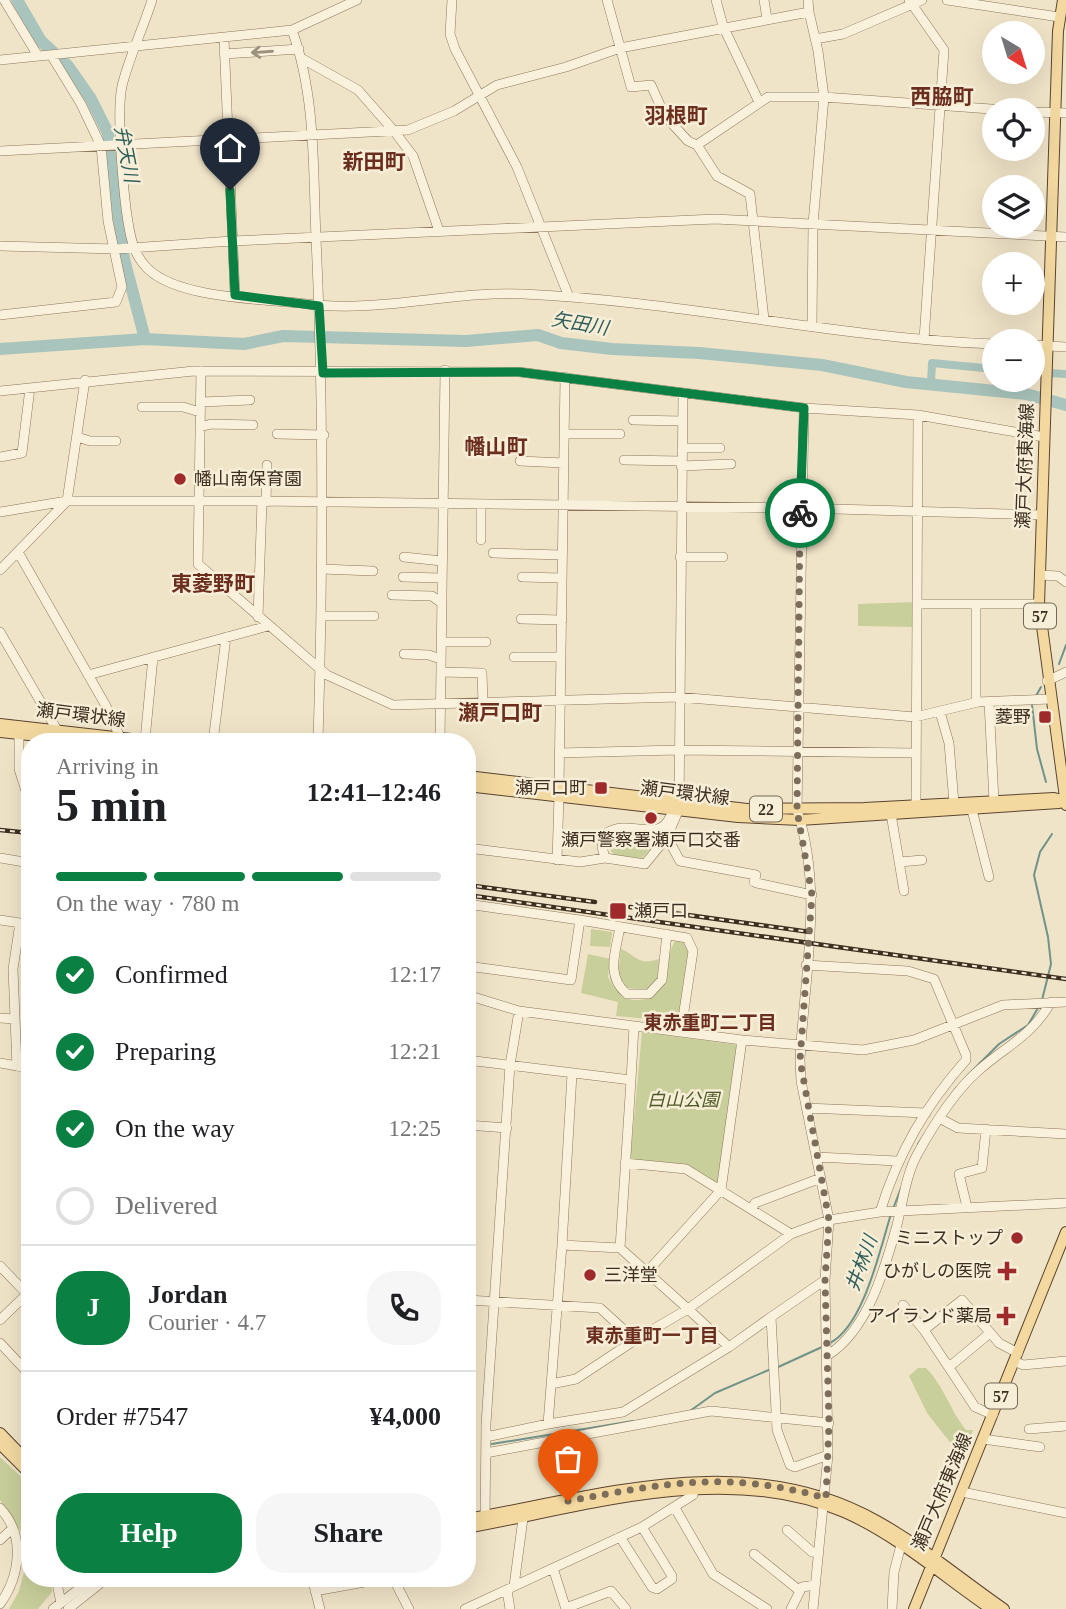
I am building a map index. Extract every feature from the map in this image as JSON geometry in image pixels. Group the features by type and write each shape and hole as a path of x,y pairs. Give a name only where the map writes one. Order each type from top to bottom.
{"main road":[{"name":"瀬戸大府東海線","path":"1063,0 1059,17 1061,113 1046,361 1039,604 1047,699 1066,802"},
{"name":"瀬戸環状線","path":"0,725 84,733"},
{"name":"瀬戸環状線","path":"0,725 19,735"},
{"name":"瀬戸環状線","path":"476,778 559,792 677,807 747,809 798,815 891,814 1066,802"},
{"name":"瀬戸環状線","path":"476,787 559,792"},
{"name":"瀬戸環状線","path":"798,815 916,805 1054,798 1066,802"},
{"name":"瀬戸大府東海線","path":"914,1609 1066,1232"},
{"path":"0,1433 21,1455"},
{"path":"0,1444 21,1465"},
{"path":"476,1520 695,1484 826,1502 878,1521 991,1609"},
{"path":"826,1502 932,1563 1004,1609"},
{"path":"476,1524 484,1520"}],"street":[{"path":"4,0 38,56"},
{"path":"152,0 121,89 118,144 133,248 150,271 166,281 191,289 319,307 520,294 569,297 670,305 812,326 982,343"},
{"path":"0,60 292,30 358,0"},
{"path":"452,0 450,34 478,96 517,167 569,297"},
{"path":"607,0 631,87 651,85 665,116 688,141 697,145 717,176 750,194 764,319"},
{"path":"716,0 723,26 759,102"},
{"path":"764,0 767,19"},
{"path":"808,0 824,97 813,224 812,326"},
{"path":"815,39 843,34 910,2 922,0"},
{"path":"947,0 1002,5 1059,17"},
{"path":"910,2 944,50 934,230 924,339"},
{"path":"0,151 394,131 424,124 497,85 566,68 620,48 723,26 809,12"},
{"path":"292,30 300,53 311,135 323,370 318,733"},
{"path":"223,38 235,295"},
{"path":"224,54 300,53 358,90 413,156 439,231"},
{"path":"0,314 116,302 122,288 103,146 51,55"},
{"path":"697,145 759,102 773,96 824,97 982,109"},
{"path":"0,246 115,249 439,231 752,220 1066,237"},
{"path":"1045,346 1066,347"},
{"path":"440,733 445,370"},
{"path":"201,371 198,564 320,669 393,705 678,698 915,717 976,702 1047,699"},
{"path":"0,391 85,380 201,371 519,372 804,408 918,415 1044,433"},
{"path":"557,860 565,377"},
{"path":"0,570 67,501 85,380"},
{"path":"0,457 22,453 30,388"},
{"path":"476,849 557,860 594,862 606,858 645,864 667,837 677,807 683,393"},
{"path":"142,407 200,407 250,400"},
{"path":"804,408 796,751 798,815 812,895 800,1044 801,1081 829,1220 825,1280 828,1455 826,1502 813,1609"},
{"path":"916,805 918,415"},
{"path":"633,420 682,421"},
{"path":"200,427 211,424 253,425"},
{"path":"277,434 324,435"},
{"path":"565,434 620,434"},
{"path":"77,437 90,441 116,441"},
{"path":"682,448 720,448"},
{"path":"624,460 731,464"},
{"path":"520,461 564,463"},
{"path":"258,617 267,465"},
{"path":"0,512 67,501 800,508 1041,515"},
{"path":"481,505 481,540"},
{"path":"19,552 119,733"},
{"path":"493,553 562,555"},
{"path":"680,556 723,557"},
{"path":"404,557 442,561"},
{"path":"321,569 373,571"},
{"path":"1040,575 1058,576 1066,582"},
{"path":"403,577 441,578"},
{"path":"522,577 562,578"},
{"path":"393,595 432,596 440,602"},
{"path":"918,604 1039,604"},
{"path":"976,604 976,702"},
{"path":"321,616 374,616"},
{"path":"521,619 562,620"},
{"path":"88,675 268,625"},
{"path":"0,632 57,730"},
{"path":"213,733 226,636"},
{"path":"440,642 486,642"},
{"path":"404,654 429,655 440,659"},
{"path":"146,733 153,657"},
{"path":"514,657 561,657"},
{"path":"441,672 482,673 483,703"},
{"path":"1047,681 1066,672"},
{"path":"989,702 994,801"},
{"path":"940,712 949,743 954,803"},
{"path":"19,735 21,775"},
{"path":"559,753 678,750 915,753"},
{"path":"606,858 602,847 605,835 612,829 623,826 659,831 666,827 677,807"},
{"path":"972,810 989,877"},
{"path":"891,814 904,891"},
{"path":"667,837 680,861 756,875 754,882 812,895"},
{"path":"0,858 21,862"},
{"path":"900,862 922,860"},
{"path":"476,905 681,935 692,944 681,1031"},
{"path":"0,920 20,923 13,969 17,1066"},
{"path":"476,967 571,980 580,920"},
{"path":"620,927 613,972 614,980 627,994 649,994 662,980 667,934"},
{"path":"806,965 926,975 938,983 966,1060 926,1113 897,1161 880,1212"},
{"path":"0,968 13,969"},
{"path":"476,998 519,1011 742,1040 878,1049 914,1040 1003,1005 1034,1001 1066,1002"},
{"path":"828,1353 847,1341 862,1316 880,1275 917,1154 976,1073 1031,1032 1052,1002"},
{"path":"484,1520 486,1437 510,1065 519,1011"},
{"path":"0,1018 14,1019"},
{"path":"620,1248 634,1026"},
{"path":"648,1272 721,1189 742,1040"},
{"path":"476,1061 631,1080"},
{"path":"0,1063 21,1067"},
{"path":"548,1424 572,1074"},
{"path":"806,1108 926,1113"},
{"path":"941,1119 958,1128 1066,1134"},
{"path":"476,1126 507,1128"},
{"path":"967,1207 959,1174 982,1168 986,1129"},
{"path":"817,1157 897,1161"},
{"path":"625,1163 686,1169 791,1234"},
{"path":"752,1209 755,1203 821,1178"},
{"path":"551,1384 576,1379 688,1309 791,1234 829,1220 880,1212 1066,1203"},
{"path":"562,1245 620,1248 729,1347"},
{"path":"0,1266 21,1286"},
{"path":"486,1437 623,1412 729,1347 825,1280"},
{"path":"924,1331 962,1300 999,1343 1023,1365 1066,1361"},
{"path":"0,1320 21,1301"},
{"path":"476,1301 600,1308 635,1340"},
{"path":"903,1306 924,1331 977,1409 993,1415"},
{"path":"771,1317 777,1430 790,1465 795,1467 828,1455"},
{"path":"948,1367 990,1333"},
{"path":"0,1343 21,1365"},
{"path":"486,1453 710,1411 829,1423"},
{"path":"1029,1429 1066,1426"},
{"path":"983,1439 1040,1447"},
{"path":"464,1609 642,1527 693,1494 695,1484"},
{"path":"962,1492 1066,1513"},
{"path":"0,1508 12,1529 19,1560 7,1595 0,1604"},
{"path":"675,1508 713,1574 767,1609"},
{"path":"510,1609 510,1588 524,1513"},
{"path":"620,1537 652,1587 657,1589 672,1580 672,1576 642,1527"},
{"path":"0,1539 12,1529"},
{"path":"787,1530 812,1552 819,1553"},
{"path":"892,1609 894,1572 901,1545"},
{"path":"754,1554 800,1591"},
{"path":"552,1568 566,1609 611,1591 626,1609"},
{"path":"791,1609 805,1586 815,1586"},
{"path":"58,1587 61,1607"},
{"path":"61,1607 83,1587"},
{"path":"61,1607 93,1587"},
{"path":"314,1587 320,1609"},
{"path":"315,1591 337,1587"},
{"path":"398,1587 409,1609"}],"green space":[{"path":"915,602 914,627 858,626 858,604"},
{"path":"616,831 660,838 642,858 615,857 608,846 612,833"},
{"path":"591,929 612,932 610,947 590,946"},
{"path":"677,938 690,943 692,948 679,1015 671,1021 616,1016 618,1002 581,993 588,954 610,959 608,977 623,996 632,1000 649,998 657,993 662,985 672,946"},
{"path":"621,949 642,961 659,959 657,981 649,990 626,988 618,974"},
{"name":"白山公園","path":"642,1032 738,1045 719,1185 689,1166 630,1162"},
{"path":"918,1368 926,1368 966,1430 973,1430 964,1460 927,1413 909,1376"},
{"path":"0,1457 21,1477 21,1532 0,1500"},
{"path":"21,1584 21,1587 52,1587 52,1592 38,1609 9,1609"}],"waterway":[{"name":"弁天川","path":"17,0 41,41 68,66 91,99 108,133 124,259 145,339"},
{"name":"矢田川","path":"0,349 145,339 244,344 283,336 466,341 538,335 561,343 612,349 699,353 822,365 906,382 1026,394 1066,405"},
{"path":"931,384 932,363 982,368"},
{"path":"1045,373 1066,374"},
{"path":"1059,664 1066,645"},
{"path":"1036,696 1041,687"},
{"path":"1032,705 1037,749 1046,782"},
{"path":"1042,1000 1051,964 1048,937 1034,875 1040,852 1052,834"},
{"name":"井林川","path":"967,1076 999,1044 1028,1025 1038,1008"},
{"name":"井林川","path":"918,1144 956,1088"},
{"name":"井林川","path":"893,1209 901,1188"},
{"name":"井林川","path":"830,1343 842,1334 861,1304 891,1214"},
{"name":"井林川","path":"776,1368 822,1347"},
{"name":"井林川","path":"690,1411 715,1393 771,1369"},
{"name":"井林川","path":"492,1444 633,1421"}],"railway":[{"path":"0,830 21,832"},
{"path":"476,886 595,902"},
{"path":"476,896 1066,979"},
{"path":"630,907 810,932"}],"way so far":[{"path":"568,1501 661,1484 722,1479 754,1481 826,1498 829,1423 825,1280 829,1220 801,1081 800,1060 812,895 797,810 800,513"}],"place":[{"name":"幡山南保育園","path":"180,479"},
{"name":"菱野","path":"1045,717"},
{"name":"瀬戸口町","path":"601,788"},
{"name":"瀬戸警察署瀬戸口交番","path":"651,818"},
{"name":"瀬戸口","path":"618,911"},
{"name":"ミニストップ","path":"1017,1238"},
{"name":"ひがしの医院","path":"1007,1271"},
{"name":"三洋堂","path":"590,1275"},
{"name":"アイランド薬局","path":"1006,1316"}],"district":[{"name":"西脇町","path":"942,97"},
{"name":"羽根町","path":"676,116"},
{"name":"新田町","path":"374,162"},
{"name":"幡山町","path":"496,447"},
{"name":"東菱野町","path":"213,584"},
{"name":"瀬戸口町","path":"500,713"},
{"name":"東赤重町二丁目","path":"710,1022"},
{"name":"東赤重町一丁目","path":"652,1335"}],"route":[{"path":"230,190 235,295 319,306 323,373 445,370 519,372 804,408 800,513"}]}
